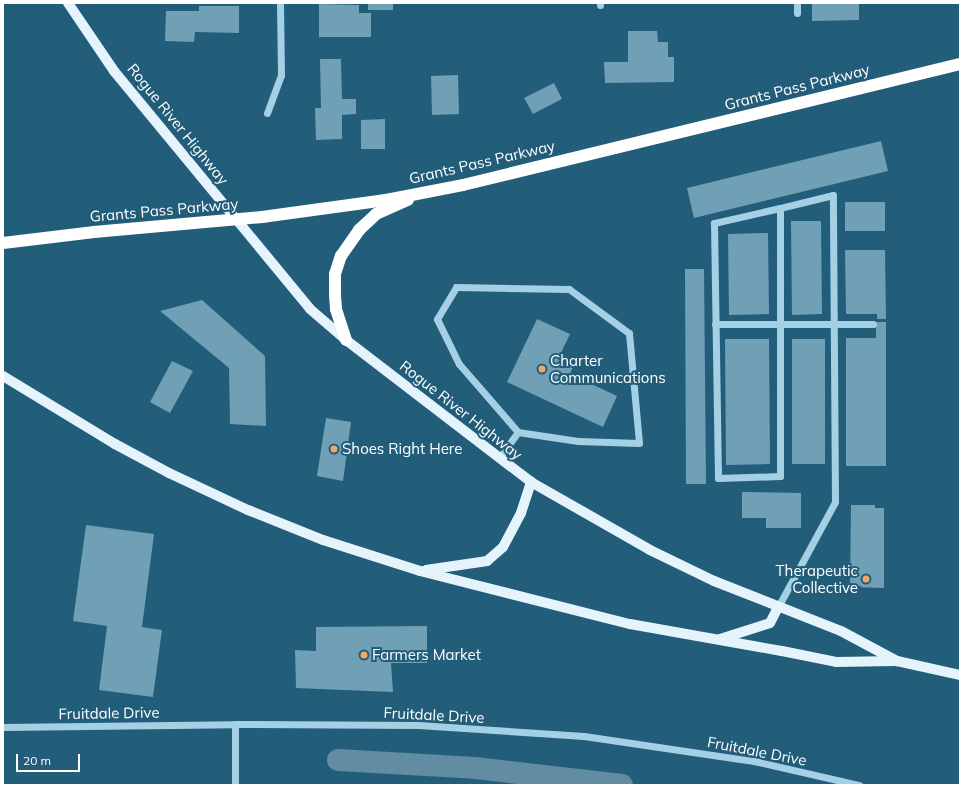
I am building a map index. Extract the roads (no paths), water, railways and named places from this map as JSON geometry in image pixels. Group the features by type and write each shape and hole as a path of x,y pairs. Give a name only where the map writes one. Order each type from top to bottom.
{"highway":[{"name":"Grants Pass Parkway","path":"3,243 94,232 237,220 327,209 463,185 960,64"},
{"path":"346,340 336,310 335,274 341,256 358,230 376,214 432,190"}],"main road":[{"name":"Rogue River Highway","path":"68,3 114,71 310,309 346,340 499,458 531,482 650,550 714,581 842,631 897,661 960,675"},
{"path":"3,376 115,444 211,493 323,540 420,571 630,624 836,662 897,661"},
{"path":"420,571 466,566 487,561 503,548 521,513 531,482"},
{"path":"718,640 770,623 778,607"}],"street":[{"path":"267,113 281,75 280,3"},
{"path":"797,3 797,12"},
{"path":"778,607 835,502 833,196 780,208 714,223 718,478 780,476 780,208"},
{"path":"456,288 569,288 629,333 639,443 578,441 518,432 459,364 437,319 456,288"},
{"path":"715,324 873,324"},
{"path":"499,458 518,432"},
{"path":"235,724 235,785"},
{"name":"Fruitdale Drive","path":"3,727 235,724 418,726 584,736 754,761 859,785"}],"waterway":[{"path":"338,760 475,768 622,785"}],"place":[{"name":"Charter Communications","path":"542,369"},
{"name":"Shoes Right Here","path":"334,449"},
{"name":"Therapeutic Collective","path":"866,579"},
{"name":"Farmers Market","path":"364,655"}]}
